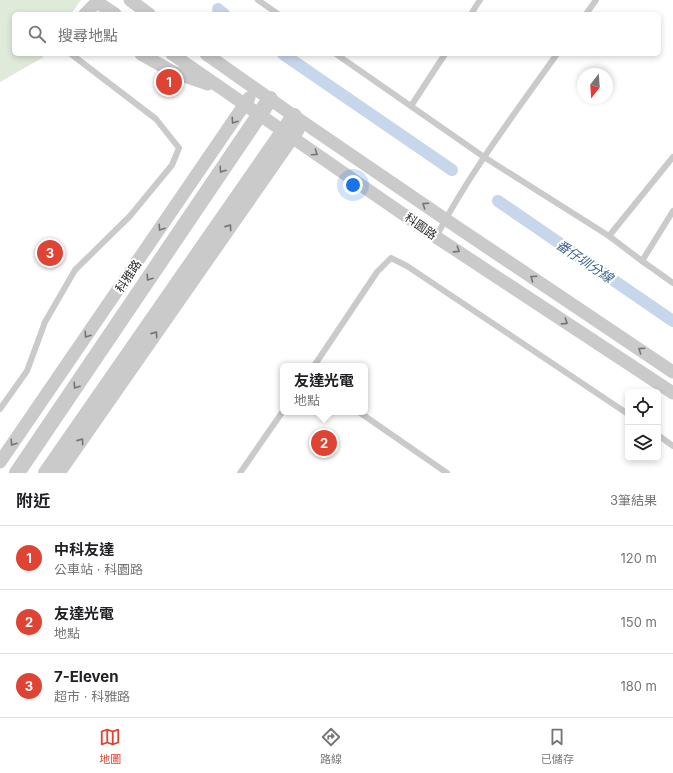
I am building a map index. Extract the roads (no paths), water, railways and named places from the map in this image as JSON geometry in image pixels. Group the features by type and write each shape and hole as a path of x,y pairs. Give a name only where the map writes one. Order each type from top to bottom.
{"street":[{"path":"130,0 147,12"},
{"path":"88,12 98,1 112,12"},
{"path":"145,56 173,72 225,91"},
{"name":"科園路","path":"175,56 436,237 673,393"},
{"name":"科園路","path":"209,56 445,219 673,372"},
{"name":"科雅路","path":"0,462 256,89"},
{"name":"科雅路","path":"17,473 270,99"},
{"path":"46,473 299,119"},
{"path":"59,473 288,134"}],"lane":[{"path":"258,0 275,12"},
{"path":"472,12 480,0"},
{"path":"587,12 596,0"},
{"path":"0,410 27,372 45,322 75,270 130,216 172,165 179,148 156,119 74,56"},
{"path":"339,56 484,157 609,236 673,282"},
{"path":"410,106 444,56"},
{"path":"436,237 445,219 484,157 557,56"},
{"path":"609,236 673,156"},
{"path":"642,261 673,211"},
{"path":"316,363 378,272 392,258 407,266 625,412"},
{"path":"240,473 280,415"},
{"path":"363,415 447,473"},
{"path":"661,437 673,446"}],"waterway":[{"name":"番仔圳分線","path":"218,9 222,12"},
{"name":"番仔圳分線","path":"286,56 452,170"},
{"name":"番仔圳分線","path":"498,201 673,321"}],"place":[{"name":"中科友達","path":"169,82"},
{"name":"7-Eleven","path":"50,253"},
{"name":"友達光電","path":"324,443"}]}
